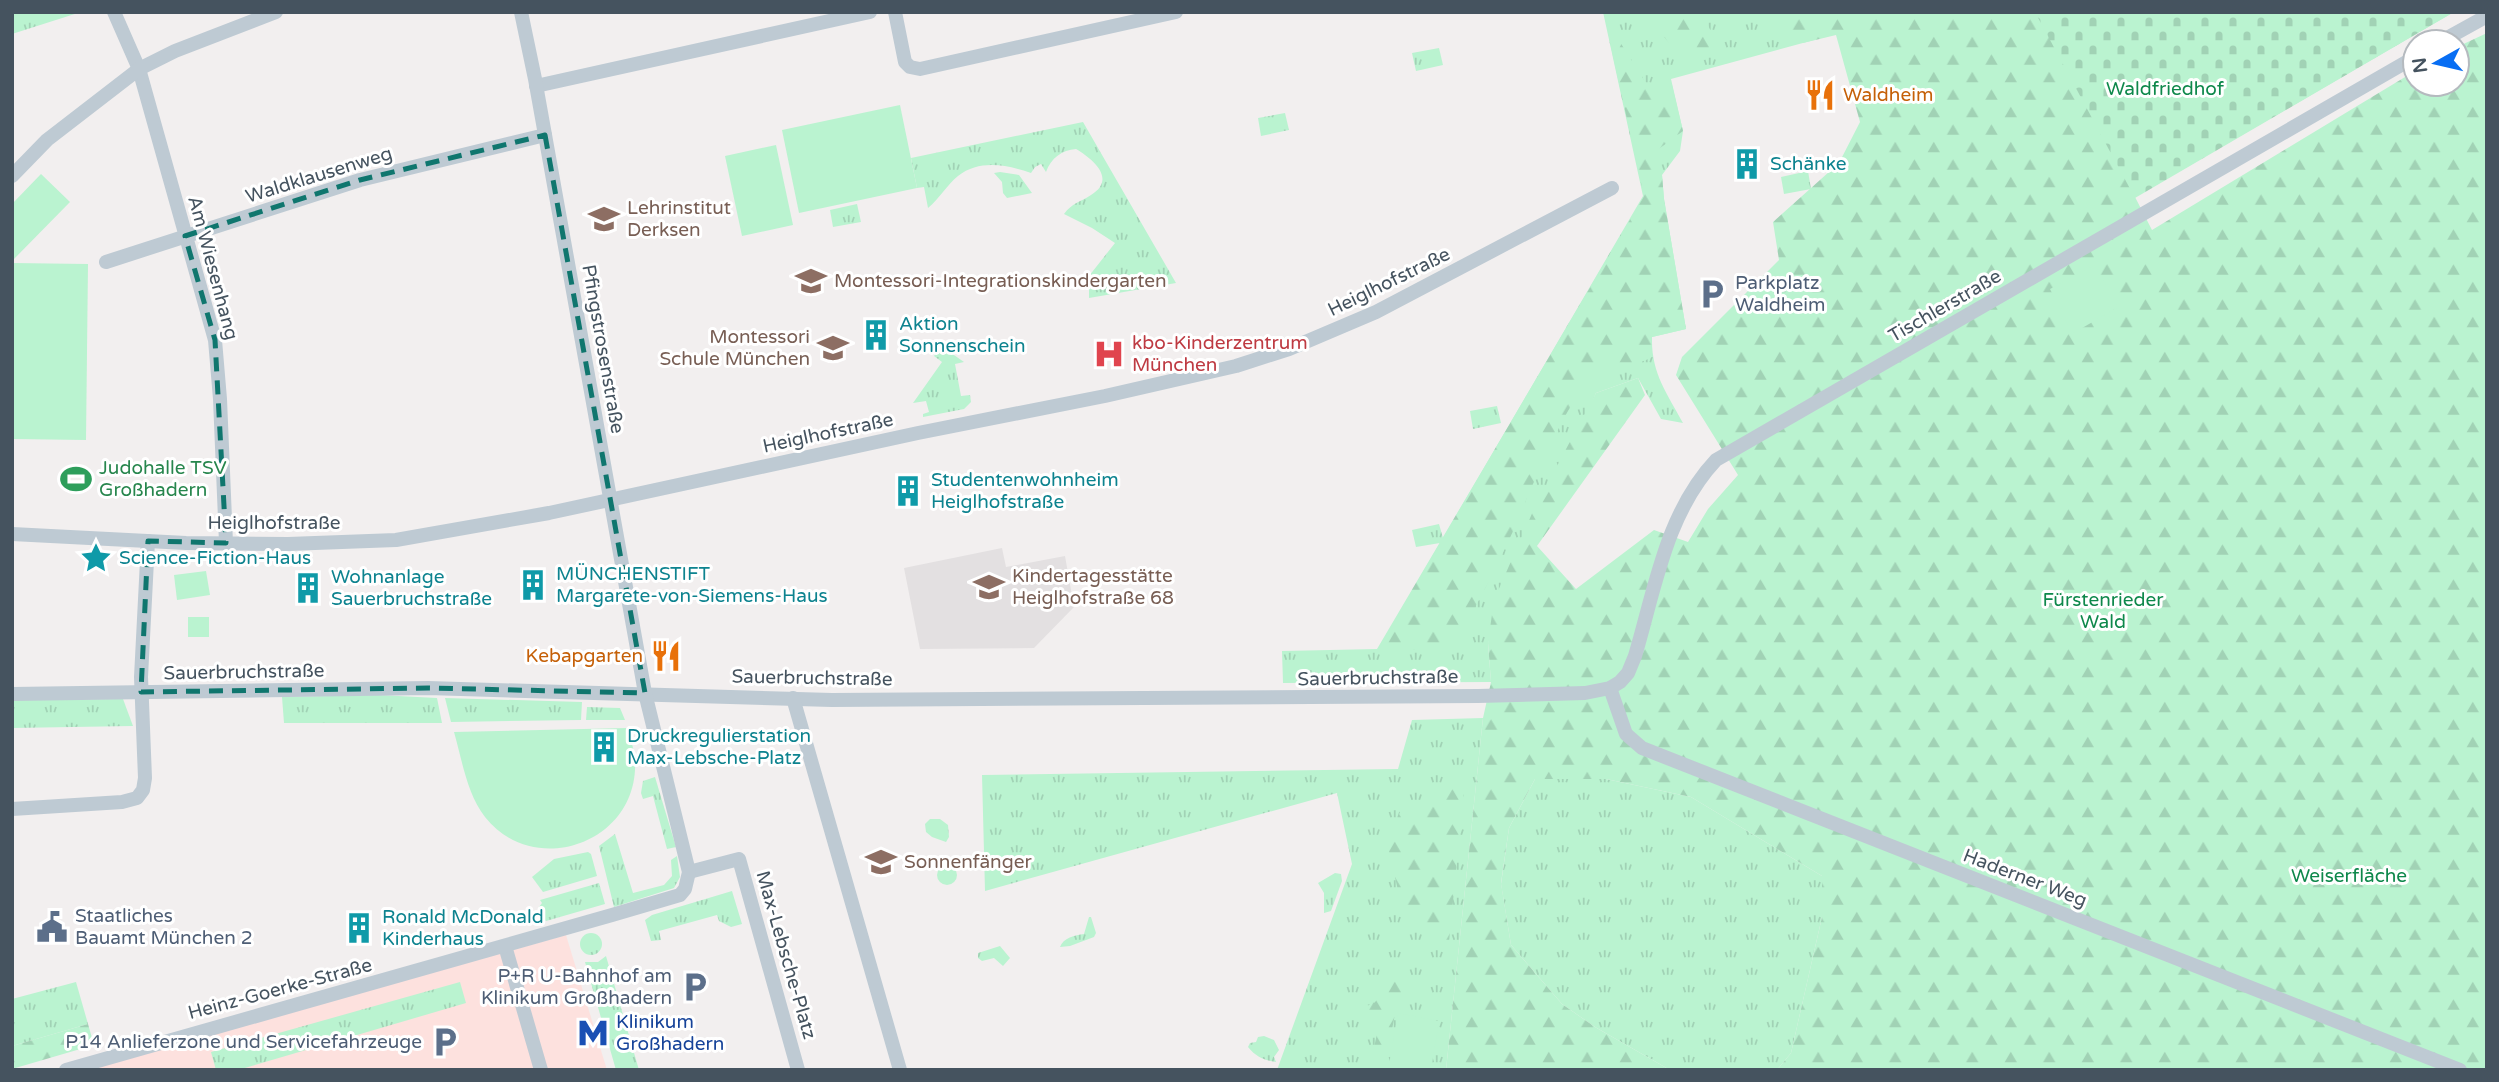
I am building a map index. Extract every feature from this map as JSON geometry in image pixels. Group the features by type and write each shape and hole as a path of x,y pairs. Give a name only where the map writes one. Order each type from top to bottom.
{"street":[{"name":"Am Wiesenhang","path":"114,12 139,69 215,340 226,543"},
{"path":"12,176 47,140 139,69 175,51 276,12"},
{"name":"Pfingstrosenstraße","path":"521,12 537,86 645,693"},
{"path":"537,86 870,12"},
{"path":"895,12 905,62 920,69 1175,12"},
{"path":"2465,28 2487,16"},
{"name":"Tischlerstraße","path":"1610,688 1628,673 1635,656 1674,523 1689,495 1716,460 2401,65"},
{"name":"Waldklausenweg","path":"106,261 360,180 545,135"},
{"name":"Heiglhofstraße","path":"12,534 288,544 396,540 610,500 918,433 1105,396 1237,366 1280,352 1376,312 1612,188"},
{"path":"12,809 122,802 137,798 143,790 145,778 141,692 148,541"},
{"name":"Sauerbruchstraße","path":"12,694 428,688 793,698 1478,696 1585,693 1610,688"},
{"name":"Haderner Weg","path":"1610,688 1626,734 1642,748 2460,1070"},
{"path":"541,1070 505,946 680,895 685,889 689,872 645,693"},
{"path":"793,698 900,1070"},
{"name":"Max-Lebsche-Platz","path":"689,872 739,859 798,1070"},
{"name":"Heinz-Goerke-Straße","path":"66,1070 505,946"}],"highlighted area":[{"path":"545,135 645,693 428,688 141,692 148,541 226,543 215,340 185,236 360,180"}],"shaded area":[{"name":"Kindertagesstätte Heiglhofstraße 68","path":"1002,548 1006,567 1065,556 1074,607 1034,648 920,649 904,568"},
{"name":"Klinikum Großhadern","path":"566,935 607,1070 86,1070"}],"green space":[{"path":"12,12 81,12 12,34"},
{"path":"1603,12 1880,12 1836,34 1671,79 1683,131 1680,151 1662,175 1686,329 1652,337 1652,350 1661,382 1683,423 1661,419 1638,378 1596,393 1488,643 1491,682 1283,683 1282,651 1378,649 1440,543 1416,547 1412,530 1439,524 1443,538 1643,196"},
{"path":"1651,12 1702,12 1718,47 1705,60 1675,50 1653,24"},
{"name":"Fürstenrieder Wald","path":"1763,12 2454,12 2426,28 2401,28 2401,43 2135,197 2152,230 2401,79 2401,98 2471,98 2471,40 2487,33 2487,1070 1777,1070 1791,1053 1822,917 1822,876 1691,797 1606,779 1535,779 1509,828 1501,883 1511,945 1562,1004 1595,1027 1670,1070 1446,1070 1483,718 1491,682 1488,643 1494,600 1534,509 1596,393 1638,378 1645,395 1537,546 1576,589 1654,530 1688,542 1708,509 1738,475 1676,375 1682,357 1779,260 1773,222 1839,163 1860,122 1836,35 1803,43 1783,34"},
{"name":"Waldfriedhof","path":"2035,12 2454,12 2427,28 2401,28 2401,43 2135,198"},
{"path":"1609,38 1620,42 1649,88 1672,85 1683,131 1656,151 1686,329 1652,337 1652,357 1607,367 1588,382 1562,423 1502,555 1456,641 1406,651 1377,649 1644,196"},
{"path":"1439,48 1443,65 1416,71 1412,53"},
{"path":"900,105 917,188 799,213 782,130"},
{"path":"1285,113 1289,130 1261,136 1258,118"},
{"path":"1083,122 1176,283 1089,298 1089,276 1115,243 1064,214 1099,189 1102,182 1100,170 1076,149 1058,156 1046,172 1041,164 1031,173 994,165 975,167 958,176 928,208 924,187 917,188 911,158"},
{"path":"776,145 793,225 742,236 725,156"},
{"path":"1808,171 1811,189 1784,194 1781,177"},
{"path":"994,173 1019,175 1032,193 1007,198 1003,193 1002,182"},
{"path":"41,174 70,202 13,260 12,204"},
{"path":"857,204 861,222 833,227 830,210"},
{"path":"12,263 88,264 86,440 12,439"},
{"path":"2095,265 2118,307 2072,334 2050,289"},
{"path":"941,346 964,362 955,364 961,396 970,395 971,402 964,409 923,417 923,414 929,412 926,401 913,403 942,362 934,356"},
{"path":"1497,406 1501,423 1473,429 1470,411"},
{"path":"206,571 210,595 177,600 174,575"},
{"path":"188,617 209,617 209,637 188,637"},
{"path":"379,695 437,698 442,723 284,723 282,697"},
{"path":"445,698 582,702 581,720 451,722"},
{"path":"123,699 133,726 12,728 12,700"},
{"path":"587,707 620,708 625,720 586,720"},
{"path":"1483,718 1446,1070 1277,1070 1352,864 1337,793 985,891 982,775 1398,769 1412,720"},
{"path":"627,728 635,770 629,796 616,818 598,834 576,844 552,849 528,846 505,835 485,817 469,787 454,732"},
{"path":"655,777 676,847 667,849 653,796 643,799 641,793 643,781"},
{"path":"1535,779 1606,779 1691,797 1822,876 1822,917 1791,1053 1777,1070 1670,1070 1595,1027 1562,1004 1511,945 1501,884 1509,828"},
{"path":"1457,788 1464,790 1448,952 1434,946 1411,917 1398,890 1387,843 1400,812 1430,795"},
{"path":"930,819 940,819 948,825 949,837 946,842 926,832 925,824"},
{"path":"615,834 633,893 664,885 672,876 671,860 677,856 680,877 674,888 614,907 599,846"},
{"path":"588,852 591,854 597,876 543,892 532,877 554,859"},
{"path":"947,865 954,868 957,875 954,882 947,885 940,882 937,875 940,868"},
{"path":"1335,873 1341,874 1342,881 1331,911 1324,913 1324,893 1318,883"},
{"path":"599,883 605,904 546,921 543,919 540,900"},
{"path":"732,891 742,924 731,927 719,921 717,915 659,931 661,940 651,941 645,920 652,915"},
{"path":"1089,917 1096,933 1094,937 1060,947 1067,939 1084,934"},
{"path":"591,933 599,936 602,944 599,952 591,955 583,952 580,944 583,936"},
{"path":"1000,946 1010,958 1003,966 994,958 982,961 978,958 978,953"},
{"path":"606,956 639,1070 616,1070 585,962 598,962"},
{"path":"1397,978 1406,981 1409,990 1407,1008 1396,1009 1384,1070 1369,1070 1377,1034 1375,1021 1359,1014 1355,1009 1376,1001 1380,985"},
{"path":"76,982 88,1024 12,1046 12,999"},
{"path":"460,982 466,1003 238,1070 216,1070 211,1052"},
{"path":"1398,1013 1439,1021 1431,1070 1388,1070"},
{"path":"88,1024 94,1045 12,1069 12,1046"},
{"path":"1258,1037 1274,1040 1279,1050 1274,1057 1276,1062 1260,1058 1248,1047 1250,1043 1256,1042"}],"place":[{"name":"Waldheim","path":"1820,95"},
{"name":"Schänke","path":"1747,164"},
{"name":"Lehrinstitut Derksen","path":"604,219"},
{"name":"Montessori-Integrationskindergarten","path":"811,281"},
{"name":"Parkplatz Waldheim","path":"1712,294"},
{"name":"Aktion Sonnenschein","path":"876,335"},
{"name":"Montessori Schule München","path":"833,348"},
{"name":"kbo-Kinderzentrum München","path":"1109,354"},
{"name":"Judohalle TSV Großhadern","path":"76,479"},
{"name":"Studentenwohnheim Heiglhofstraße","path":"908,491"},
{"name":"Science-Fiction-Haus","path":"96,558"},
{"name":"MÜNCHENSTIFT Margarete-von-Siemens-Haus","path":"533,585"},
{"name":"Kindertagesstätte Heiglhofstraße 68","path":"989,587"},
{"name":"Wohnanlage Sauerbruchstraße","path":"308,588"},
{"name":"Kebapgarten","path":"666,656"},
{"name":"Druckregulierstation Max-Lebsche-Platz","path":"604,747"},
{"name":"Sonnenfänger","path":"881,862"},
{"name":"Staatliches Bauamt München 2","path":"52,927"},
{"name":"Ronald McDonald Kinderhaus","path":"359,928"},
{"name":"P+R U-Bahnhof am Klinikum Großhadern","path":"695,987"},
{"name":"Klinikum Großhadern","path":"593,1033"},
{"name":"P14 Anlieferzone und Servicefahrzeuge","path":"445,1042"}],"park label":[{"name":"Weiserfläche","path":"2349,876"}]}
